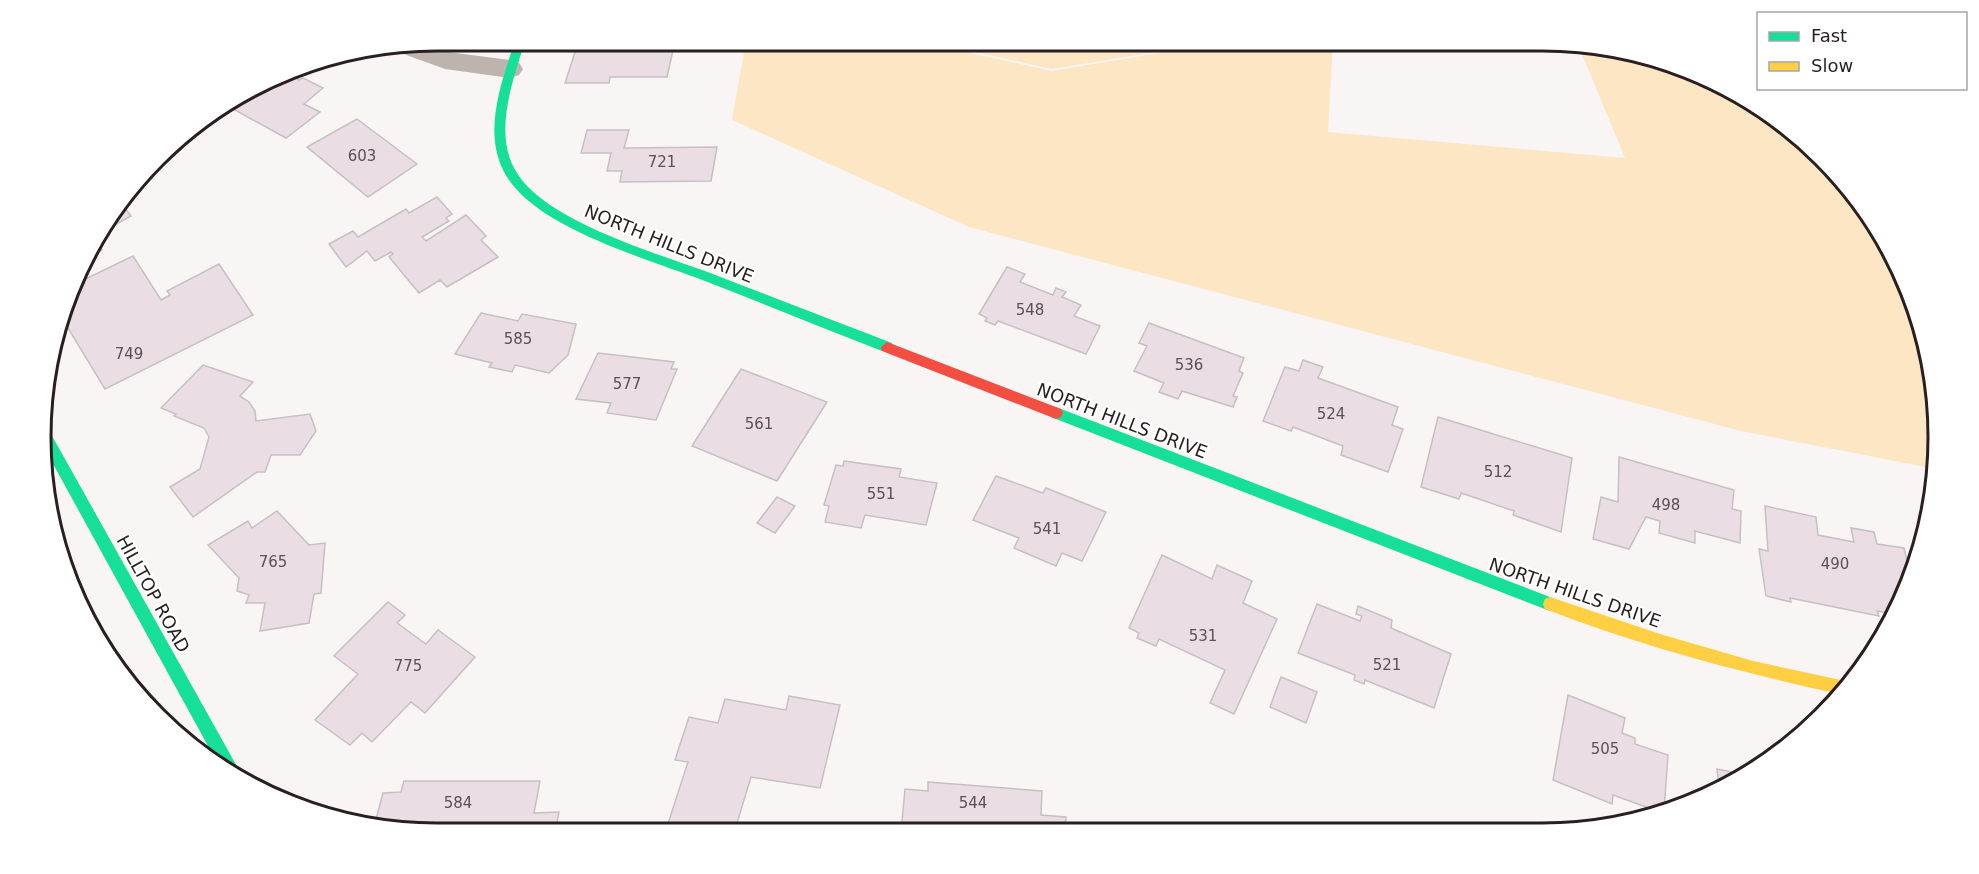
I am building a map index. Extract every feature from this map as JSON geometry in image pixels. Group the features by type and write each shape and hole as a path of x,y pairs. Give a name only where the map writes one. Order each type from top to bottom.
{"street":[{"name":"NORTH HILLS DRIVE","path":"516,51 500,108 497,134 503,158 514,180 531,198 552,214 578,227 1517,593 1660,641 1753,668 1837,685"},
{"path":"424,52 445,60 510,69"},
{"name":"HILLTOP ROAD","path":"51,448 223,758"}],"shaded area":[{"path":"744,51 961,51 1052,71 1165,51 1332,51 1328,132 1625,158 1582,53 1642,64 1690,80 1713,91 1777,131 1797,147 1832,182 1863,223 1899,289 1915,337 1925,387 1928,437 1927,467 1741,431 969,227 732,120"},
{"path":"971,51 1163,51 1052,69"}],"building":[{"path":"575,51 673,51 667,77 610,77 609,83 565,83"},
{"path":"303,78 323,88 304,104 320,112 286,138 234,109 289,80"},
{"path":"357,119 417,164 368,197 307,147"},
{"path":"587,130 629,130 624,148 717,147 711,181 620,182 622,171 607,171 611,153 581,153"},
{"path":"437,197 452,214 446,218 449,221 422,237 426,241 466,215 486,236 481,240 498,257 447,287 440,280 419,293 389,257 393,254 391,252 375,261 367,251 346,267 329,244 353,231 358,237 406,209 409,213"},
{"path":"126,209 131,216 115,225"},
{"path":"133,256 161,300 170,295 167,291 219,264 253,315 105,389 67,327 85,279"},
{"path":"1007,267 1025,274 1020,282 1053,295 1056,288 1066,292 1062,297 1081,305 1074,316 1100,326 1086,354 998,321 995,325 985,321 987,318 979,314"},
{"path":"481,313 518,321 522,314 576,324 568,355 549,373 515,365 512,372 489,367 492,363 455,354"},
{"path":"1149,323 1244,358 1239,371 1243,373 1233,396 1237,397 1233,407 1182,391 1178,399 1159,392 1164,383 1134,371 1147,346 1139,343"},
{"path":"598,353 674,362 671,369 677,369 656,420 607,413 611,403 576,399"},
{"path":"1303,360 1323,367 1318,378 1398,407 1392,425 1403,429 1388,472 1341,455 1343,446 1293,427 1291,431 1263,421 1285,367 1299,371"},
{"path":"203,365 253,382 240,396 249,402 255,411 256,421 310,414 316,431 300,455 271,455 265,472 257,472 193,517 170,487 200,469 209,437 204,428 161,408"},
{"path":"741,369 827,402 777,481 692,446"},
{"path":"1438,417 1572,458 1561,532 1513,515 1514,511 1461,493 1459,499 1421,487"},
{"path":"1619,457 1734,490 1732,509 1741,511 1740,543 1695,531 1695,543 1659,533 1660,521 1646,517 1629,549 1593,539 1601,497 1618,502"},
{"path":"844,461 901,469 899,477 937,483 926,525 865,515 861,528 825,522 829,506 824,505 836,465 843,466"},
{"path":"996,476 1043,493 1046,488 1106,512 1082,561 1062,553 1056,566 1014,548 1019,538 973,520"},
{"path":"777,497 795,506 775,533 757,523"},
{"path":"1765,506 1816,517 1818,535 1854,542 1851,528 1874,532 1877,544 1904,548 1907,563 1888,608 1885,613 1877,611 1879,616 1790,598 1791,602 1766,596 1759,549 1768,551"},
{"path":"277,511 309,545 325,543 321,593 314,594 309,623 260,631 265,603 246,603 249,595 237,591 239,578 208,545 248,521 252,528"},
{"path":"1162,555 1212,579 1217,565 1252,581 1243,603 1277,619 1234,714 1210,703 1225,670 1159,639 1156,646 1137,638 1139,633 1129,628"},
{"path":"388,602 405,615 397,623 426,644 438,630 475,657 425,713 411,702 372,742 362,733 350,745 315,720 358,674 334,656"},
{"path":"1317,604 1360,621 1362,616 1356,614 1358,606 1392,620 1391,628 1451,654 1434,708 1365,680 1364,684 1354,680 1355,675 1298,653"},
{"path":"1281,677 1317,692 1306,723 1270,707"},
{"path":"1568,695 1625,718 1622,733 1635,738 1635,744 1668,755 1665,803 1649,808 1613,795 1612,804 1553,780"},
{"path":"789,696 840,705 820,788 751,777 737,823 668,823 688,762 675,760 689,717 718,723 725,699 786,710"},
{"path":"1717,769 1733,772 1718,780"},
{"path":"404,781 540,781 534,813 559,812 557,823 437,823 376,818 383,793 401,792"},
{"path":"928,782 1042,791 1041,815 1066,817 1066,823 902,823 905,789 928,791"}],"traffic: fast":[{"path":"517,51 504,98 500,138 511,174 530,196 578,227 887,347"},
{"path":"1056,413 1550,604"},
{"path":"51,448 223,758"}],"traffic: slow":[{"path":"1550,604 1660,641 1753,668 1837,686"}],"traffic: jam":[{"path":"887,347 1056,413"}]}
